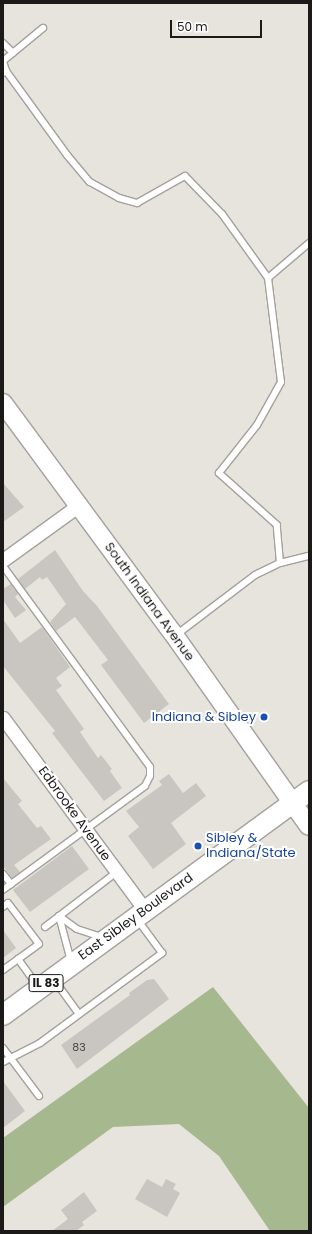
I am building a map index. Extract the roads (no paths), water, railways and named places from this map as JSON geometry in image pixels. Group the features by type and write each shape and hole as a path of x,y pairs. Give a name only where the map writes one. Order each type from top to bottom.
{"main road":[{"name":"South Indiana Avenue","path":"3,403 175,636 301,797 309,831"},
{"name":"East Sibley Boulevard","path":"3,1015 301,797"}],"street":[{"path":"3,560 78,505"},
{"name":"Edbrooke Avenue","path":"3,718 117,872 140,914"}],"lane":[{"path":"43,28 3,61 4,72 67,155 90,182 119,198 137,203 185,176 222,214 268,278 281,382 257,425 219,473 277,525 280,563"},
{"path":"3,43 13,53"},
{"path":"268,278 309,243"},
{"path":"175,636 255,575 280,563 309,556"},
{"path":"3,566 150,767 150,776 145,786 3,890"},
{"path":"45,927 117,872"},
{"path":"3,874 11,884"},
{"path":"3,907 8,903 39,944 3,970"},
{"path":"3,1062 10,1057 40,1043 162,953 140,914"},
{"path":"59,916 77,929 107,938"},
{"path":"59,916 71,964"},
{"path":"18,959 79,1014"},
{"path":"3,1048 39,1096"}],"place":[{"name":"Indiana & Sibley","path":"264,717"},
{"name":"Sibley & Indiana/State","path":"198,846"}]}
